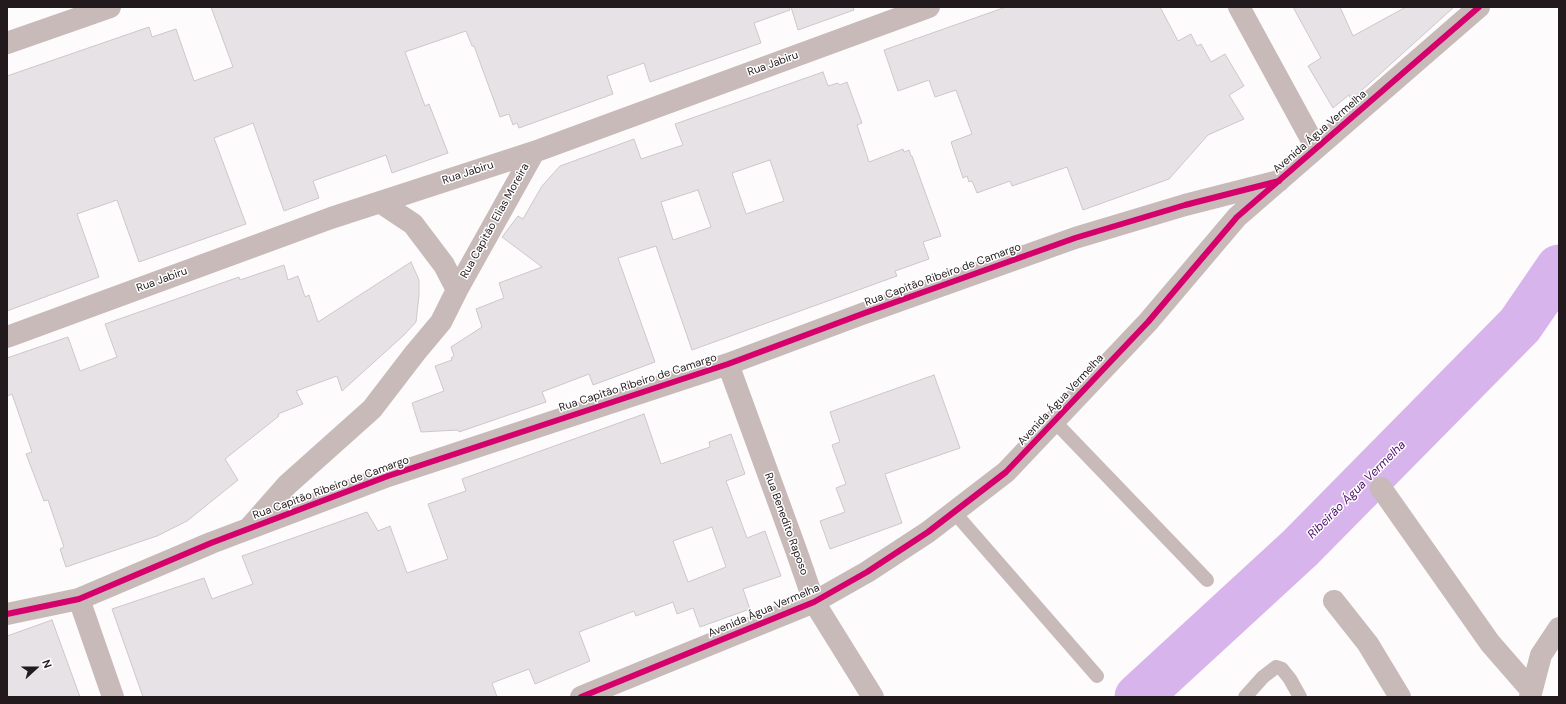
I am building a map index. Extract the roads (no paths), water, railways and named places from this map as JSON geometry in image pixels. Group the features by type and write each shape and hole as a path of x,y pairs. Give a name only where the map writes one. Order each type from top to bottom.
{"street":[{"path":"7,43 110,7"},
{"name":"Rua Jabiru","path":"7,337 331,218 534,152 929,7"},
{"path":"1239,7 1316,148"},
{"name":"Avenida Água Vermelha","path":"581,697 814,602 867,572 928,532 1006,472 1148,322 1237,217 1479,7"},
{"name":"Rua Capitão Elias Moreira","path":"249,528 287,485 372,409 441,322 456,290 534,152"},
{"name":"Rua Capitão Ribeiro de Camargo","path":"7,614 79,599 211,543 388,476 728,364 862,314 1075,238 1185,205 1279,181"},
{"name":"Rua Capitão Elias Moreira","path":"380,202 413,224 444,265 456,290"},
{"name":"Rua Benedito Raposo","path":"728,364 814,602 873,697"},
{"path":"1381,488 1490,643 1530,694 1550,658 1559,628"},
{"path":"79,599 113,697"},
{"path":"1334,601 1368,644 1400,697"}],"lane":[{"path":"1054,422 1207,580"},
{"path":"954,512 1097,676"},
{"path":"1245,697 1263,677 1274,668 1282,669 1290,678 1300,697"}],"waterway":[{"name":"Ribeirão Água Vermelha","path":"1138,697 1300,548 1520,325 1559,268"}]}
